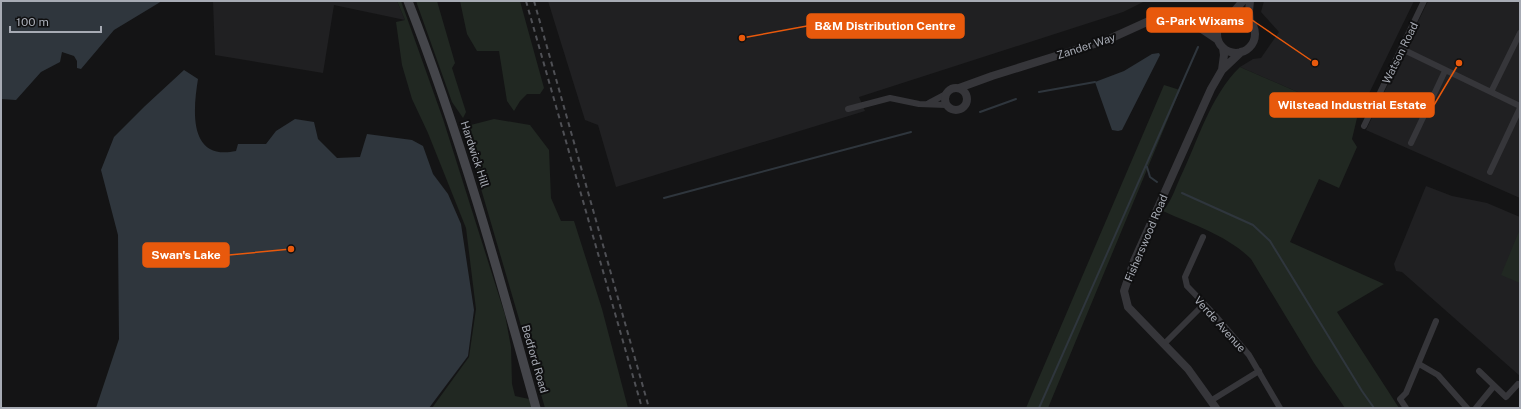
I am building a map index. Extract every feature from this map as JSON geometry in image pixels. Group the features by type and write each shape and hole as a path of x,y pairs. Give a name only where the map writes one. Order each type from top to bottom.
{"main road":[{"name":"Hardwick Hill","path":"408,1 442,94 465,164 510,317"},
{"name":"Bedford Road","path":"510,317 536,408"}],"street":[{"path":"1222,70 1224,56 1223,48 1218,40 1217,33 1221,22 1230,16 1243,1"},
{"path":"1222,70 1241,52 1250,46 1254,37 1253,27 1250,22 1250,1"},
{"name":"Watson Road","path":"1364,126 1424,1"},
{"path":"1230,16 1241,16 1250,22"},
{"name":"Zander Way","path":"959,88 982,81 992,76 1107,40 1149,21 1166,18 1182,18 1191,22 1218,40"},
{"name":"Zander Way","path":"1191,22 1214,24 1221,22"},
{"path":"1491,92 1520,33"},
{"path":"1223,48 1231,52 1241,52"},
{"path":"1402,49 1520,107 1490,172"},
{"name":"Fisherswood Road","path":"1214,404 1188,369 1128,307 1124,291 1134,261 1211,89 1222,70"},
{"path":"1411,142 1445,71"},
{"name":"Zander Way","path":"968,99 982,81"},
{"path":"848,109 890,98 928,104 946,105 952,110 959,110 966,106 968,99 963,90 959,88 952,89 928,104"},
{"path":"946,94 946,105"},
{"name":"Verde Avenue","path":"1203,237 1185,277 1186,286 1249,355 1280,408"},
{"path":"1164,344 1204,304"},
{"path":"1406,408 1400,399 1406,394 1436,321"},
{"path":"1419,364 1438,375 1467,408"},
{"path":"1479,371 1506,397 1518,384"},
{"path":"1214,404 1259,372"},
{"path":"1476,408 1494,386"}],"shaded area":[{"path":"1,1 162,1 114,30 81,69 77,68 77,61 74,56 62,52 60,62 41,72 16,100 1,99"},
{"path":"213,1 397,1 405,20 334,5 323,73 215,55"},
{"path":"397,1 401,1 443,119 505,315 511,347 512,384 515,396 529,399 532,408 432,408 469,357 476,309 466,228 428,133 412,99 402,65 396,22 405,20"},
{"path":"416,1 437,1 455,63 452,68 466,112 463,118 452,102"},
{"path":"460,1 520,1 544,88 540,94 527,94 520,101 514,111 507,101 499,51 477,51 467,34"},
{"path":"548,1 1145,1 1123,12 859,97 865,111 616,187 598,125 585,120"},
{"path":"1264,1 1414,1 1357,118 1240,67 1253,59 1261,58 1279,32 1261,12"},
{"path":"1428,1 1520,1 1520,198 1366,130"},
{"path":"1159,53 1160,55 1122,130 1112,130 1095,82 1124,71 1152,54"},
{"path":"1240,67 1357,118 1352,139 1357,147 1339,188 1319,179 1290,242 1384,284 1337,312 1399,408 1345,408 1314,363 1251,259 1221,237 1163,211 1173,195 1220,91"},
{"path":"184,70 198,79 195,105 197,130 202,141 209,148 220,152 236,151 238,144 266,144 276,131 295,119 314,122 318,139 337,158 360,157 367,134 412,140 423,146 433,174 448,194 461,224 474,310 468,356 429,408 96,408 119,339 118,235 101,170 114,137"},
{"path":"1164,85 1180,90 1048,408 1026,408"},
{"path":"494,119 530,125 549,150 551,198 561,221 574,221 602,309 628,408 545,408 463,127"},
{"path":"1426,186 1452,196 1487,203 1520,217 1520,376 1402,272 1396,271 1394,264"},
{"path":"1520,229 1520,283 1501,275"}],"waterway":[{"path":"1039,408 1198,47"},
{"path":"1039,92 1095,82"},
{"path":"980,112 1016,99"},
{"path":"664,198 911,132"},
{"path":"1147,167 1150,177 1157,182"},
{"path":"1182,193 1253,225 1270,241 1374,408"}],"railway":[{"path":"526,1 642,408"},
{"path":"534,1 649,408"}],"place":[{"name":"B&M Distribution Centre","path":"742,38"},
{"name":"G-Park Wixams","path":"1315,63"},
{"name":"Wilstead Industrial Estate","path":"1459,63"},
{"name":"Swan's Lake","path":"291,249"}]}
